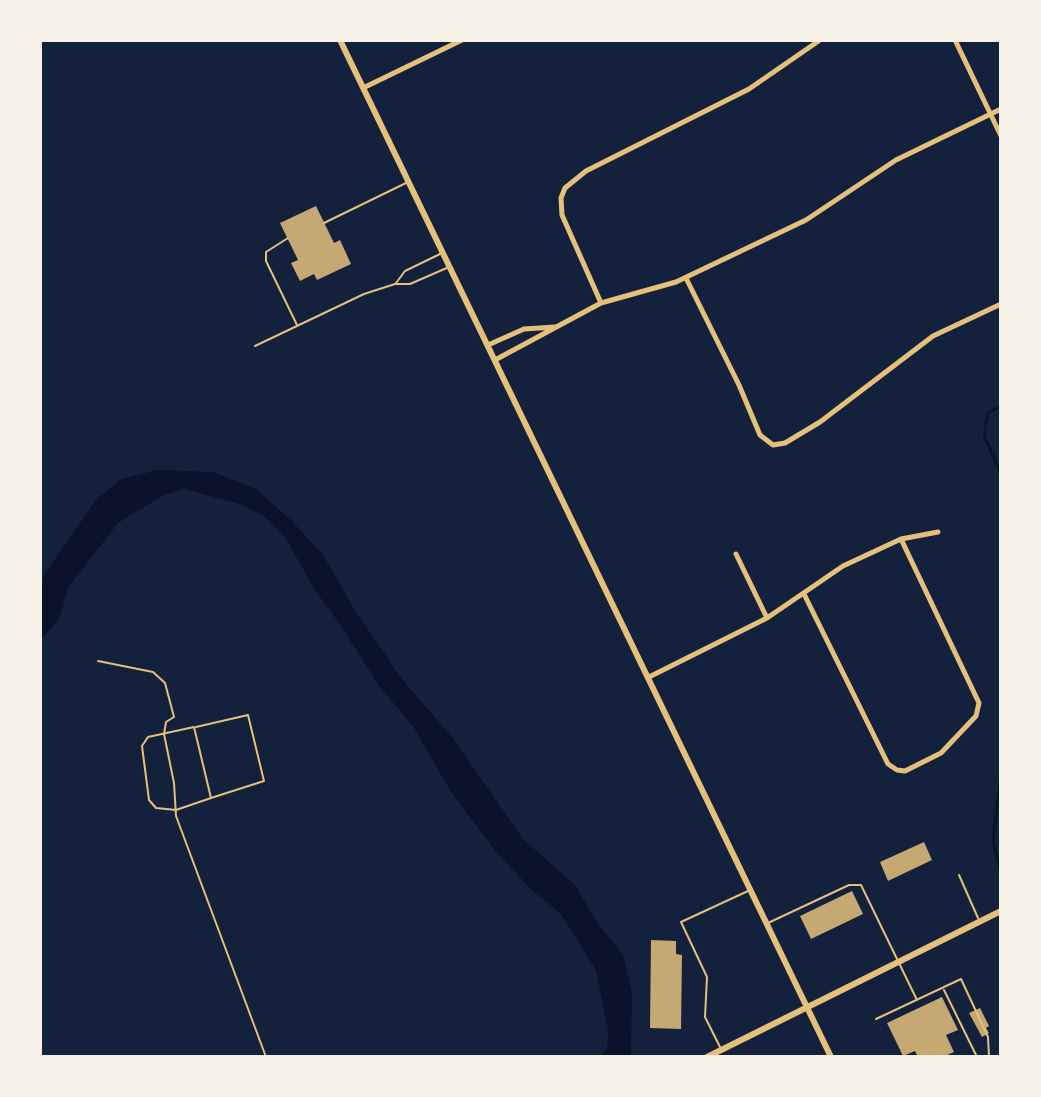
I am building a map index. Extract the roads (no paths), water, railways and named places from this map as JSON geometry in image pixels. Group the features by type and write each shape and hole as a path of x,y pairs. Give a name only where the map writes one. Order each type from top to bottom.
{"street":[{"path":"340,40 831,1057"},
{"path":"363,88 462,40"},
{"path":"601,303 565,222 561,198 569,183 586,171 733,98 820,40"},
{"path":"955,40 1001,136"},
{"path":"495,360 601,303 686,278 806,220 896,160 1001,109"},
{"path":"686,278 743,392 760,435 773,445 785,443 820,422 933,336 1001,304"},
{"path":"488,345 524,329 560,326"},
{"path":"649,677 767,618 834,571 901,539 938,532"},
{"path":"804,594 886,761 893,769 905,771 945,751 978,712 977,697 901,539"},
{"path":"736,554 767,618"},
{"path":"707,1057 1001,911"}],"lane":[{"path":"324,223 409,182"},
{"path":"288,238 266,252 266,261 298,326"},
{"path":"395,284 405,271 443,252"},
{"path":"255,346 364,294 395,284 410,284 450,266"},
{"path":"98,661 153,672 165,683 174,717 166,722 164,734 176,810 190,857 266,1057"},
{"path":"248,715 264,781 176,810 156,808 149,800 142,746 148,737 164,734 248,715"},
{"path":"194,727 211,798"},
{"path":"959,875 980,921"},
{"path":"767,924 849,885 861,885 917,1000"},
{"path":"722,1050 705,1017 707,977 681,922 751,890"},
{"path":"876,1019 961,979 988,1037 989,1057"},
{"path":"943,988 977,1057"}],"water":[{"path":"158,470 213,472 256,489 291,520 323,555 356,612 402,679 452,737 523,839 575,885 596,921 623,955 632,993 631,1057 599,1057 607,1049 608,1031 596,970 561,914 532,890 497,853 451,792 414,728 378,684 314,589 284,535 263,516 243,505 184,489 164,495 118,523 68,588 60,618 40,641 40,581 63,547 97,499 121,479"}],"waterway":[{"path":"1001,406 988,413 984,436 1001,473"},
{"path":"1001,773 993,841 1001,873"}]}
